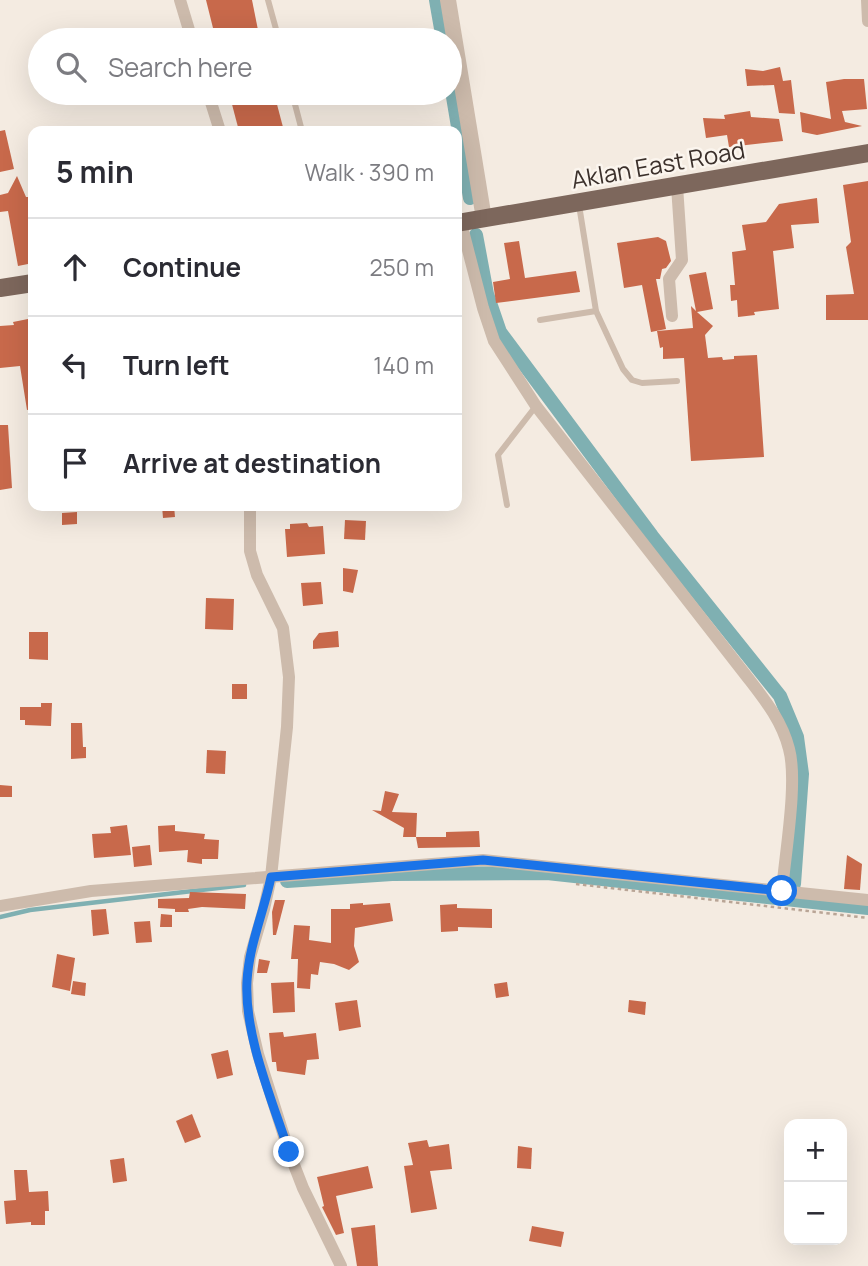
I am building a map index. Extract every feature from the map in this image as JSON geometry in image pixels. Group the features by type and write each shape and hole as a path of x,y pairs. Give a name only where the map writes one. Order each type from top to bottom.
{"main road":[{"name":"Aklan East Road","path":"462,223 868,153"},
{"path":"0,288 28,284"}],"street":[{"path":"180,0 188,28"},
{"path":"448,0 453,28"},
{"path":"867,0 868,21"},
{"path":"462,85 484,219"},
{"path":"212,105 218,126"},
{"path":"672,316 670,279 682,260 677,186"},
{"path":"462,234 488,328 536,406 779,721 789,751 791,776 782,891"},
{"path":"250,511 250,551 257,575 283,628 289,677 287,727 271,877 250,957 248,1011 258,1054 289,1152 303,1188 341,1266"},
{"path":"0,906 91,891 483,860 868,900"}],"lane":[{"path":"268,0 276,28"},
{"path":"295,105 302,126"},
{"path":"579,203 596,311 623,369 632,380 642,383 677,381"},
{"path":"540,320 596,311"},
{"path":"507,505 498,455 536,406"}],"path":[{"path":"576,884 868,918"}],"building":[{"path":"206,0 252,0 258,28 213,28"},
{"path":"780,67 783,81 791,80 795,114 779,113 774,85 747,86 745,69 763,71"},
{"path":"864,79 867,109 842,111 845,122 862,126 817,135 802,132 800,112 831,119 826,82"},
{"path":"232,105 277,105 283,126 238,126"},
{"path":"750,111 751,117 779,119 783,141 729,147 727,135 706,138 703,118 725,119 724,115"},
{"path":"5,130 14,169 0,172 0,131"},
{"path":"17,176 28,197 28,264 18,266 8,211 0,212 0,195 8,193"},
{"path":"868,181 868,320 826,320 826,295 854,294 846,247 851,242 843,185"},
{"path":"817,198 819,223 791,225 794,248 773,251 779,309 738,317 737,300 731,301 730,285 735,285 732,252 746,250 742,225 766,222 779,204"},
{"path":"658,237 666,241 671,261 662,269 660,279 656,279 666,329 651,332 642,285 624,288 617,243"},
{"path":"519,241 525,278 576,271 580,292 496,303 493,282 510,279 504,243"},
{"path":"706,272 713,309 697,312 713,326 705,335 708,358 722,357 723,360 734,359 734,356 757,355 764,457 691,461 684,358 663,359 663,347 660,348 657,331 693,328 691,306 696,311 689,275"},
{"path":"28,319 27,410 20,366 0,368 0,326 14,325 13,322"},
{"path":"0,425 8,425 12,488 0,490"},
{"path":"162,511 174,511 175,517 163,518"},
{"path":"77,512 77,524 62,525 62,513"},
{"path":"345,520 366,521 365,540 344,539"},
{"path":"307,523 309,527 323,526 325,554 287,557 285,529 290,529 290,524"},
{"path":"343,568 358,570 353,593 343,591"},
{"path":"321,582 323,604 303,606 301,583"},
{"path":"206,598 234,599 233,630 205,629"},
{"path":"338,631 339,647 313,649 313,641 319,633"},
{"path":"29,632 48,632 48,660 29,659"},
{"path":"232,684 247,684 247,699 232,699"},
{"path":"41,703 52,703 51,726 25,725 25,720 20,720 20,707 41,707"},
{"path":"71,723 82,723 86,758 71,759"},
{"path":"207,750 226,751 225,774 206,773"},
{"path":"0,785 12,786 12,797 0,797"},
{"path":"385,791 399,794 392,812 417,813 416,837 403,837 404,828 372,810 381,811"},
{"path":"127,825 131,855 94,858 92,834 111,833 110,827"},
{"path":"175,825 175,831 205,834 204,839 219,840 218,859 202,859 202,864 187,862 188,850 159,852 158,826"},
{"path":"479,831 480,847 418,848 416,837 446,837 446,832"},
{"path":"150,845 152,865 134,867 132,847"},
{"path":"847,855 862,864 860,890 844,889"},
{"path":"190,892 246,894 245,909 202,907 188,909 189,912 175,912 175,909 158,908 158,899 189,898"},
{"path":"275,900 285,900 276,935 273,935 272,912"},
{"path":"390,903 393,921 355,928 354,946 359,962 349,970 320,962 318,975 311,974 310,989 297,988 298,959 291,959 294,925 310,926 309,940 331,943 331,909 350,909 350,904"},
{"path":"457,904 457,908 492,909 492,928 458,927 458,931 441,932 440,905"},
{"path":"106,909 109,934 93,936 91,910"},
{"path":"161,914 172,915 172,927 160,927"},
{"path":"150,921 152,942 136,943 134,922"},
{"path":"57,954 75,958 70,991 52,987"},
{"path":"259,959 270,961 267,973 257,973"},
{"path":"73,981 86,983 85,996 71,994"},
{"path":"294,982 295,1012 273,1013 271,983"},
{"path":"507,982 509,996 496,998 494,984"},
{"path":"357,1000 361,1027 339,1031 335,1003"},
{"path":"629,1000 646,1002 645,1015 628,1012"},
{"path":"283,1032 284,1037 316,1033 319,1059 307,1060 305,1075 277,1071 276,1062 272,1062 269,1033"},
{"path":"228,1050 233,1075 217,1079 211,1054"},
{"path":"192,1114 201,1137 185,1143 176,1121"},
{"path":"427,1140 429,1147 449,1144 452,1169 430,1171 437,1209 411,1213 404,1166 413,1165 408,1143"},
{"path":"518,1146 532,1148 531,1169 517,1168"},
{"path":"124,1158 127,1181 113,1183 110,1160"},
{"path":"368,1166 373,1188 336,1196 344,1233 336,1235 322,1207 324,1206 317,1177"},
{"path":"14,1170 27,1170 29,1192 48,1191 49,1211 45,1211 45,1225 31,1225 31,1222 6,1224 4,1201 16,1200"},
{"path":"375,1225 378,1266 357,1266 351,1228"},
{"path":"532,1226 564,1232 561,1247 529,1241"}],"waterway":[{"path":"436,0 441,28"},
{"path":"454,105 458,126"},
{"path":"462,150 470,198"},
{"path":"476,235 487,294 500,332 652,536 780,696 797,737 802,774 794,884"},
{"path":"287,881 392,874 547,873 868,908"},
{"path":"0,917 30,910 244,885"}],"route":[{"path":"289,1152 258,1054 248,1011 250,957 271,877 483,860 782,891"}]}
